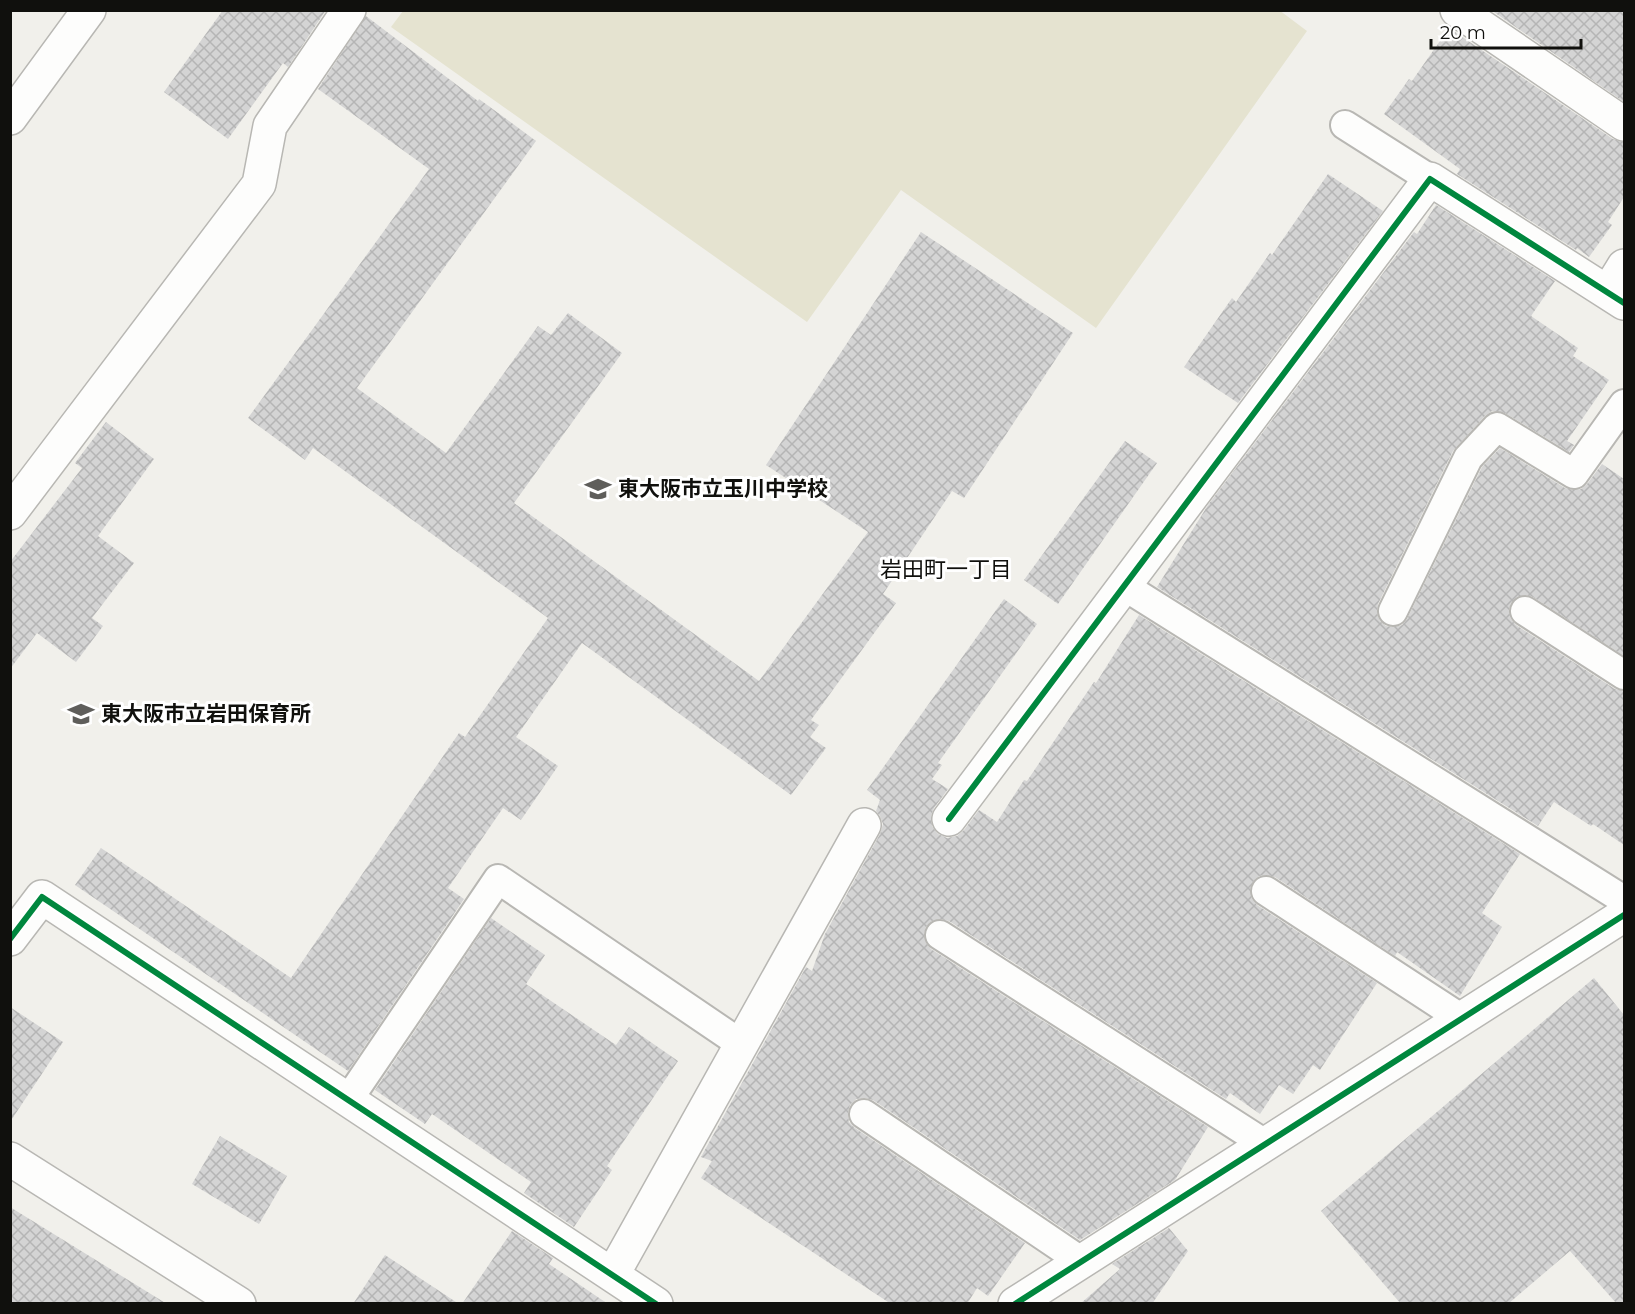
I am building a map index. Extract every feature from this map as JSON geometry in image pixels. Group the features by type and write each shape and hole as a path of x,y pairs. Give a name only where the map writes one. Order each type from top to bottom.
{"street":[{"path":"10,118 89,10"},
{"path":"10,513 259,184 270,126 349,10"},
{"path":"1457,10 1624,124"},
{"path":"949,819 1430,179 1619,286"},
{"path":"613,1274 864,825"},
{"path":"10,939 42,897 656,1304"},
{"path":"1015,1304 1624,915"},
{"path":"10,1160 239,1304"}],"lane":[{"path":"1345,125 1430,179"},
{"path":"1393,611 1468,458 1497,427 1574,474 1624,404"},
{"path":"1124,586 1624,900"},
{"path":"1525,611 1624,675"},
{"path":"348,1100 498,879 741,1044"},
{"path":"1266,891 1462,1019"},
{"path":"940,935 1265,1144"},
{"path":"864,1114 1081,1261"}],"shaded area":[{"path":"1279,10 1307,31 1096,328 901,190 807,322 391,27 403,11"}],"building":[{"path":"223,10 326,10 288,67 283,63 228,139 164,92"},
{"path":"1491,10 1624,10 1624,102"},
{"path":"366,16 478,101 479,99 536,141 357,388 446,453 538,326 551,335 568,313 622,353 514,503 759,681 868,532 766,465 921,232 1073,333 964,498 952,491 883,594 896,603 811,720 819,725 810,737 826,748 791,795 582,643 516,737 558,766 521,820 503,808 448,888 464,899 348,1071 75,885 101,848 291,978 459,733 465,737 548,618 313,448 305,460 248,418 429,169 318,89"},
{"path":"1449,28 1613,139 1624,142 1624,197 1608,222 1612,225 1589,257 1457,174 1460,169 1384,114 1409,79 1412,81"},
{"path":"1328,174 1383,211 1238,403 1184,367 1232,298 1236,302 1270,253 1272,255"},
{"path":"1436,205 1555,281 1531,316 1578,348 1573,356 1609,380 1567,441 1574,445 1569,452 1505,413 1492,411 1485,416 1453,451 1378,604 1377,613 1380,621 1386,626 1402,625 1407,619 1482,467 1500,448 1565,488 1573,490 1581,489 1587,484 1602,464 1624,479 1624,656 1533,597 1525,595 1517,597 1511,603 1509,611 1516,625 1615,689 1624,691 1624,845 1554,802 1538,826 1157,587 1208,505 1414,232 1417,234"},
{"path":"106,422 154,459 98,536 134,563 92,618 103,626 76,662 37,633 10,669 10,562 82,468 75,463"},
{"path":"1125,441 1157,463 1058,604 1024,580"},
{"path":"1004,599 1037,624 938,763 942,765 932,779 948,789 931,816 932,826 938,834 947,838 957,836 979,810 997,822 1024,780 1027,781 1094,682 1096,683 1139,615 1520,854 1482,913 1502,927 1460,996 1397,952 1395,956 1275,877 1259,876 1253,882 1250,891 1257,905 1377,983 1320,1070 1313,1065 1293,1094 1279,1085 1260,1114 1230,1093 1226,1099 949,921 940,919 932,921 926,927 924,935 931,949 1208,1127 1175,1180 1080,1240 873,1100 856,1099 850,1105 848,1113 849,1122 855,1128 1025,1243 988,1296 977,1288 967,1304 891,1304 701,1178 712,1161 701,1157 806,967 812,971 825,934 880,834 883,824 876,811 880,800 867,790"},
{"path":"491,918 545,955 526,984 616,1045 629,1027 678,1061 607,1166 612,1170 574,1227 524,1193 531,1182 432,1114 425,1124 375,1090"},
{"path":"1594,978 1624,1015 1624,1304 1617,1304 1570,1251 1508,1304 1401,1304 1321,1211"},
{"path":"10,1007 63,1042 10,1122"},
{"path":"220,1136 287,1176 259,1224 192,1184"},
{"path":"10,1207 167,1304 10,1304"},
{"path":"1169,1228 1188,1251 1152,1304 1080,1304 1120,1269 1112,1264"},
{"path":"512,1231 553,1258 549,1264 608,1304 462,1304"},
{"path":"385,1255 459,1304 353,1304"}],"cycle path":[{"path":"949,819 1430,179 1624,303"},
{"path":"10,939 42,897 656,1304"},
{"path":"1015,1304 1624,915"}],"place":[{"name":"東大阪市立玉川中学校","path":"598,489"},
{"name":"東大阪市立岩田保育所","path":"81,714"}],"district":[{"name":"岩田町一丁目","path":"946,569"}]}
